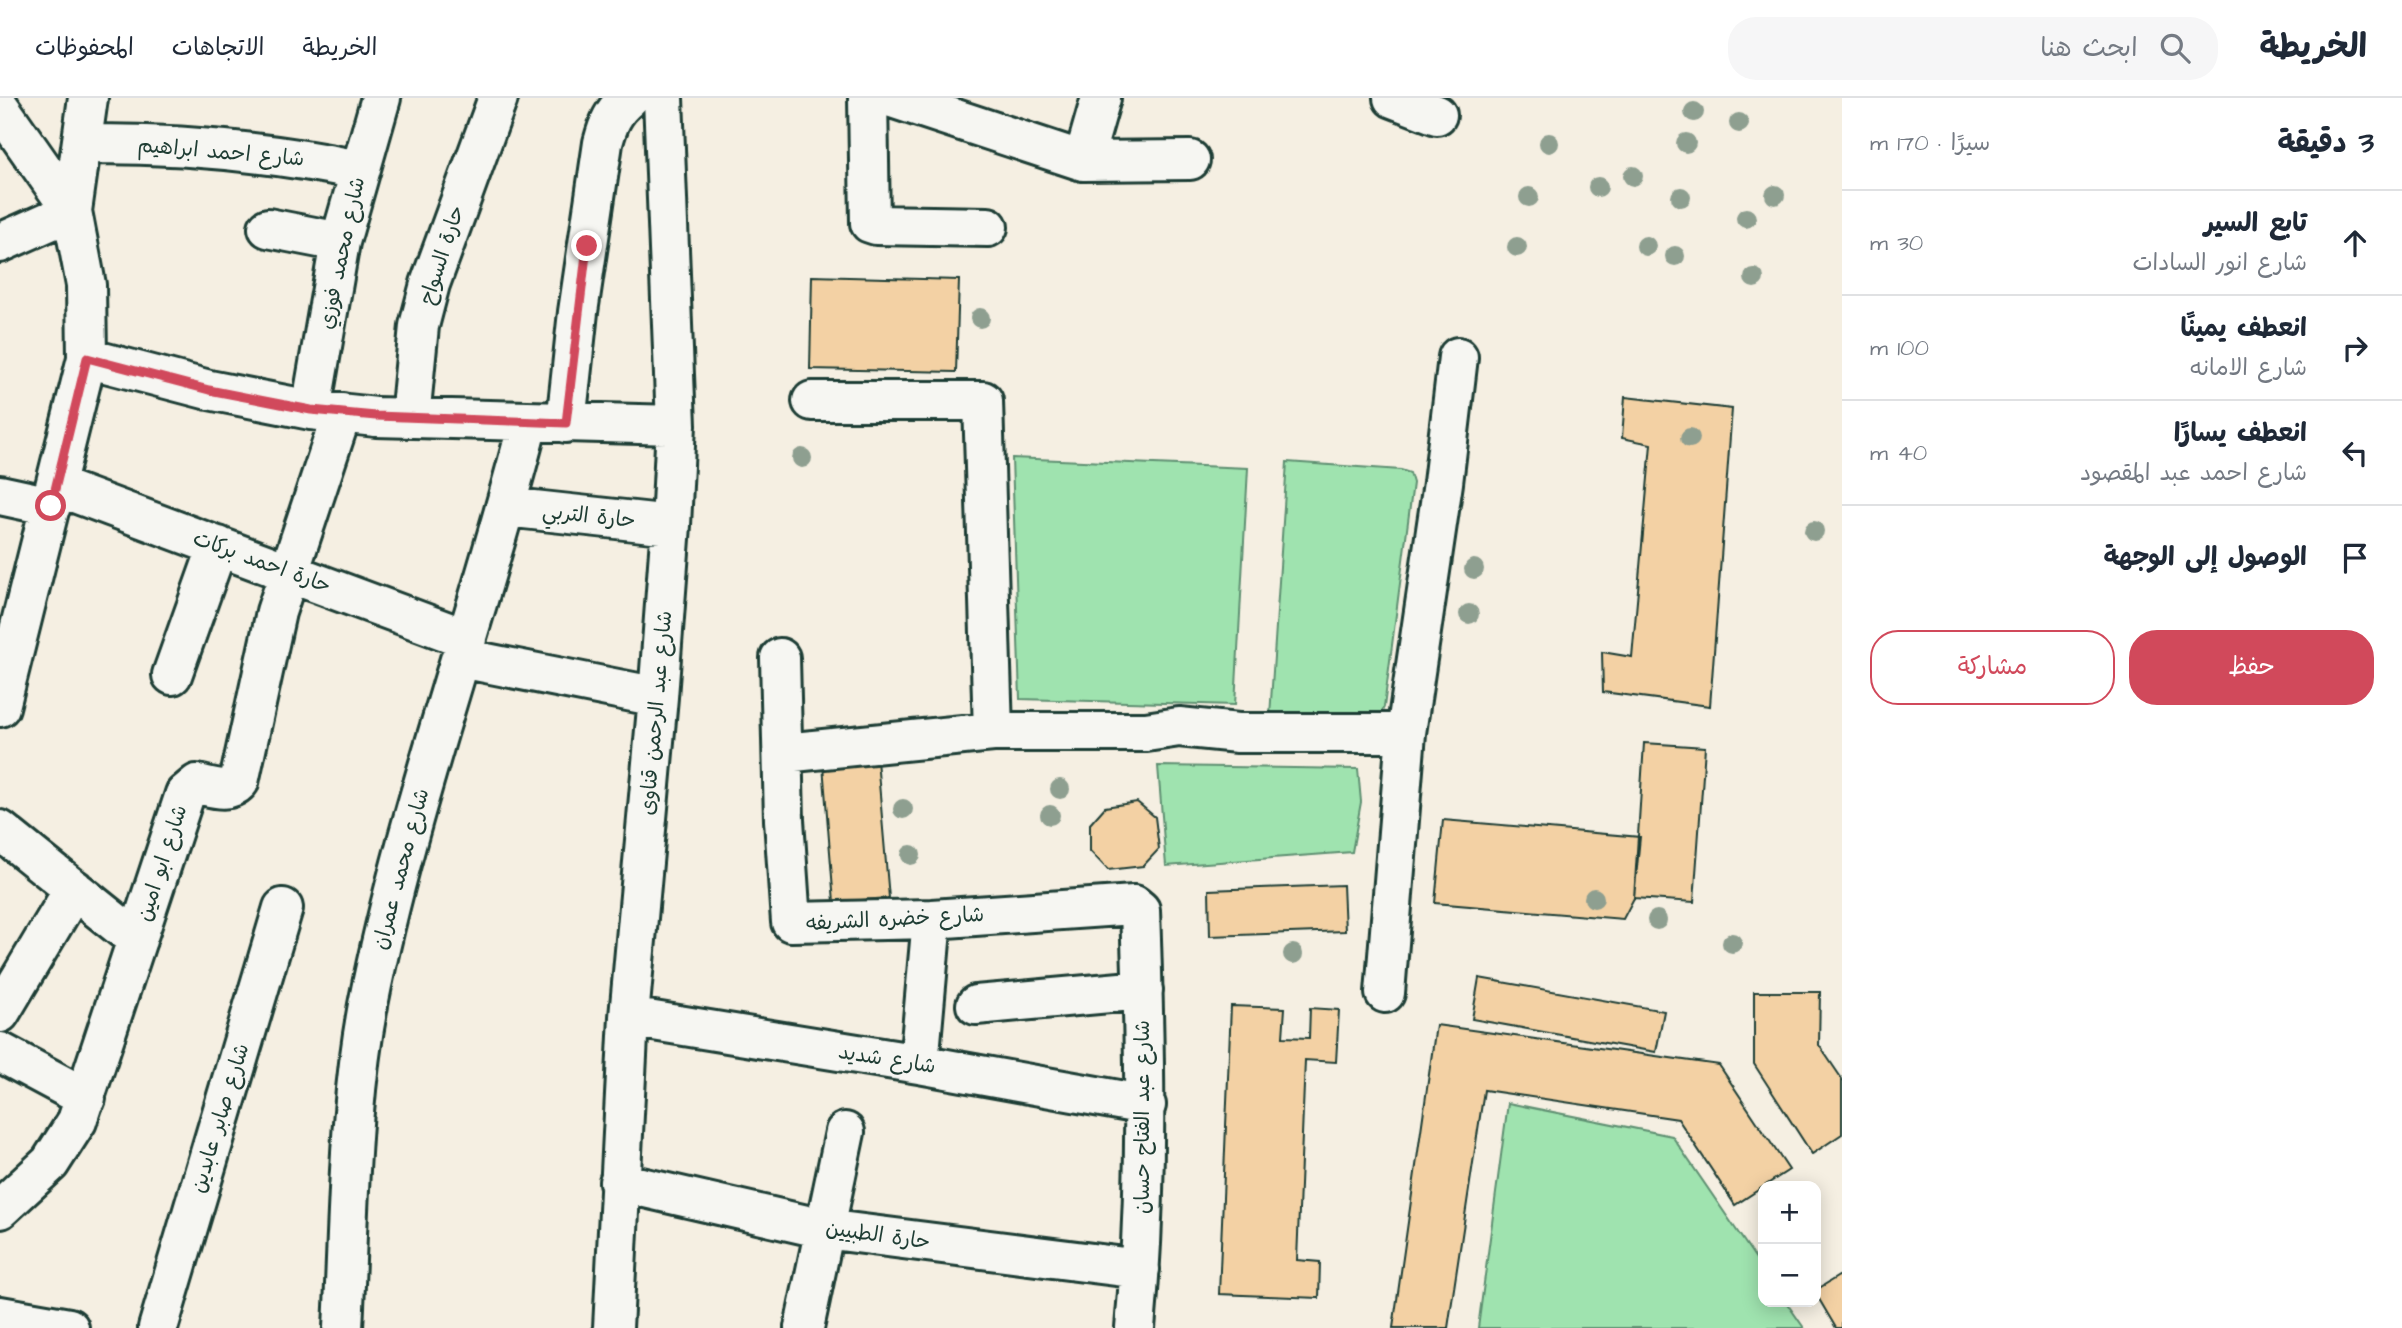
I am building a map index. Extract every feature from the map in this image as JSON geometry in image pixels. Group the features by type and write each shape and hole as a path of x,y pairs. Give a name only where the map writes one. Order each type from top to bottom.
{"street":[{"path":"0,707 87,358 86,285 72,211 88,98"},
{"name":"شارع محمد فوزي","path":"327,412 340,242 381,98"},
{"name":"حارة السواح","path":"410,418 419,326 430,284 498,98"},
{"path":"566,423 579,299 603,143 615,110 629,98"},
{"name":"شارع عبد الرحمن قناوى","path":"613,1328 629,1017 658,697 676,425 663,98"},
{"path":"868,98 870,223 988,227"},
{"path":"892,98 1083,161 1190,160"},
{"path":"1083,161 1101,98"},
{"path":"1393,98 1437,115"},
{"path":"4,120 72,211"},
{"name":"شارع احمد ابراهيم","path":"82,144 166,145 249,151 359,170"},
{"path":"0,243 72,211"},
{"path":"268,228 340,242"},
{"path":"1385,993 1406,733 1443,483 1458,357"},
{"path":"87,358 209,390 327,412 528,423 676,425"},
{"path":"812,401 983,401 993,732"},
{"name":"شارع ابو امين","path":"4,1199 32,1181 57,1153 77,1121 185,794 197,784 225,789 233,788 239,782 276,612 289,572 327,412"},
{"name":"شارع محمد عمران","path":"343,1328 359,1061 371,987 407,838 506,507 528,423"},
{"name":"حارة احمد بركات","path":"0,495 54,496 218,546 289,572 464,649 658,697"},
{"name":"حارة التربي","path":"506,507 671,526"},
{"path":"172,675 218,546"},
{"name":"شارع خضره الشريفه","path":"780,658 784,820 791,922 932,919 1138,906"},
{"path":"784,753 993,732 1146,732 1179,727 1238,733 1406,733"},
{"path":"0,830 137,940"},
{"path":"0,1013 74,889"},
{"name":"شارع عبد الفتاح حسان","path":"1135,1328 1146,1105 1138,906"},
{"name":"شارع صابر عابدين","path":"158,1328 283,908"},
{"path":"919,1064 932,919"},
{"path":"976,1005 1143,990"},
{"name":"شارع شديد","path":"629,1017 919,1064 1146,1105"},
{"path":"0,1052 86,1098"},
{"path":"804,1328 845,1132"},
{"name":"حارة الطبيين","path":"619,1182 824,1229 1140,1269"},
{"path":"0,1316 69,1328"}],"green space":[{"path":"1012,458 1248,468 1235,705 1020,699"},
{"path":"1287,462 1401,470 1410,473 1413,483 1384,707 1379,718 1270,716"},
{"path":"1158,766 1358,769 1361,802 1352,852 1166,866"},
{"path":"1508,1103 1672,1136 1758,1262 1758,1307 1789,1307 1804,1328 1478,1328"}],"building":[{"path":"812,276 959,280 956,372 810,369"},
{"path":"1625,397 1732,409 1710,706 1603,692 1602,652 1632,657 1651,444 1622,438"},
{"path":"1644,743 1705,747 1694,902 1634,898"},
{"path":"877,760 889,898 834,902 823,765"},
{"path":"1137,802 1155,817 1159,849 1143,866 1108,870 1090,851 1090,824 1105,807"},
{"path":"1443,820 1640,837 1634,898 1623,919 1435,903"},
{"path":"1343,885 1345,931 1210,936 1209,890"},
{"path":"1479,978 1664,1011 1656,1052 1472,1019"},
{"path":"1754,992 1820,992 1819,1045 1842,1079 1842,1134 1812,1154 1754,1064"},
{"path":"1231,1006 1285,1008 1283,1037 1309,1038 1310,1008 1339,1010 1336,1062 1305,1060 1297,1260 1320,1262 1319,1298 1219,1294"},
{"path":"1436,1025 1719,1065 1789,1170 1772,1181 1758,1181 1758,1190 1735,1205 1678,1119 1484,1090 1448,1328 1393,1328"},
{"path":"1842,1274 1842,1328 1836,1328 1821,1302 1821,1287"}],"route":[{"path":"51,506 87,358 209,390 311,410 376,416 566,423 587,246"}]}
